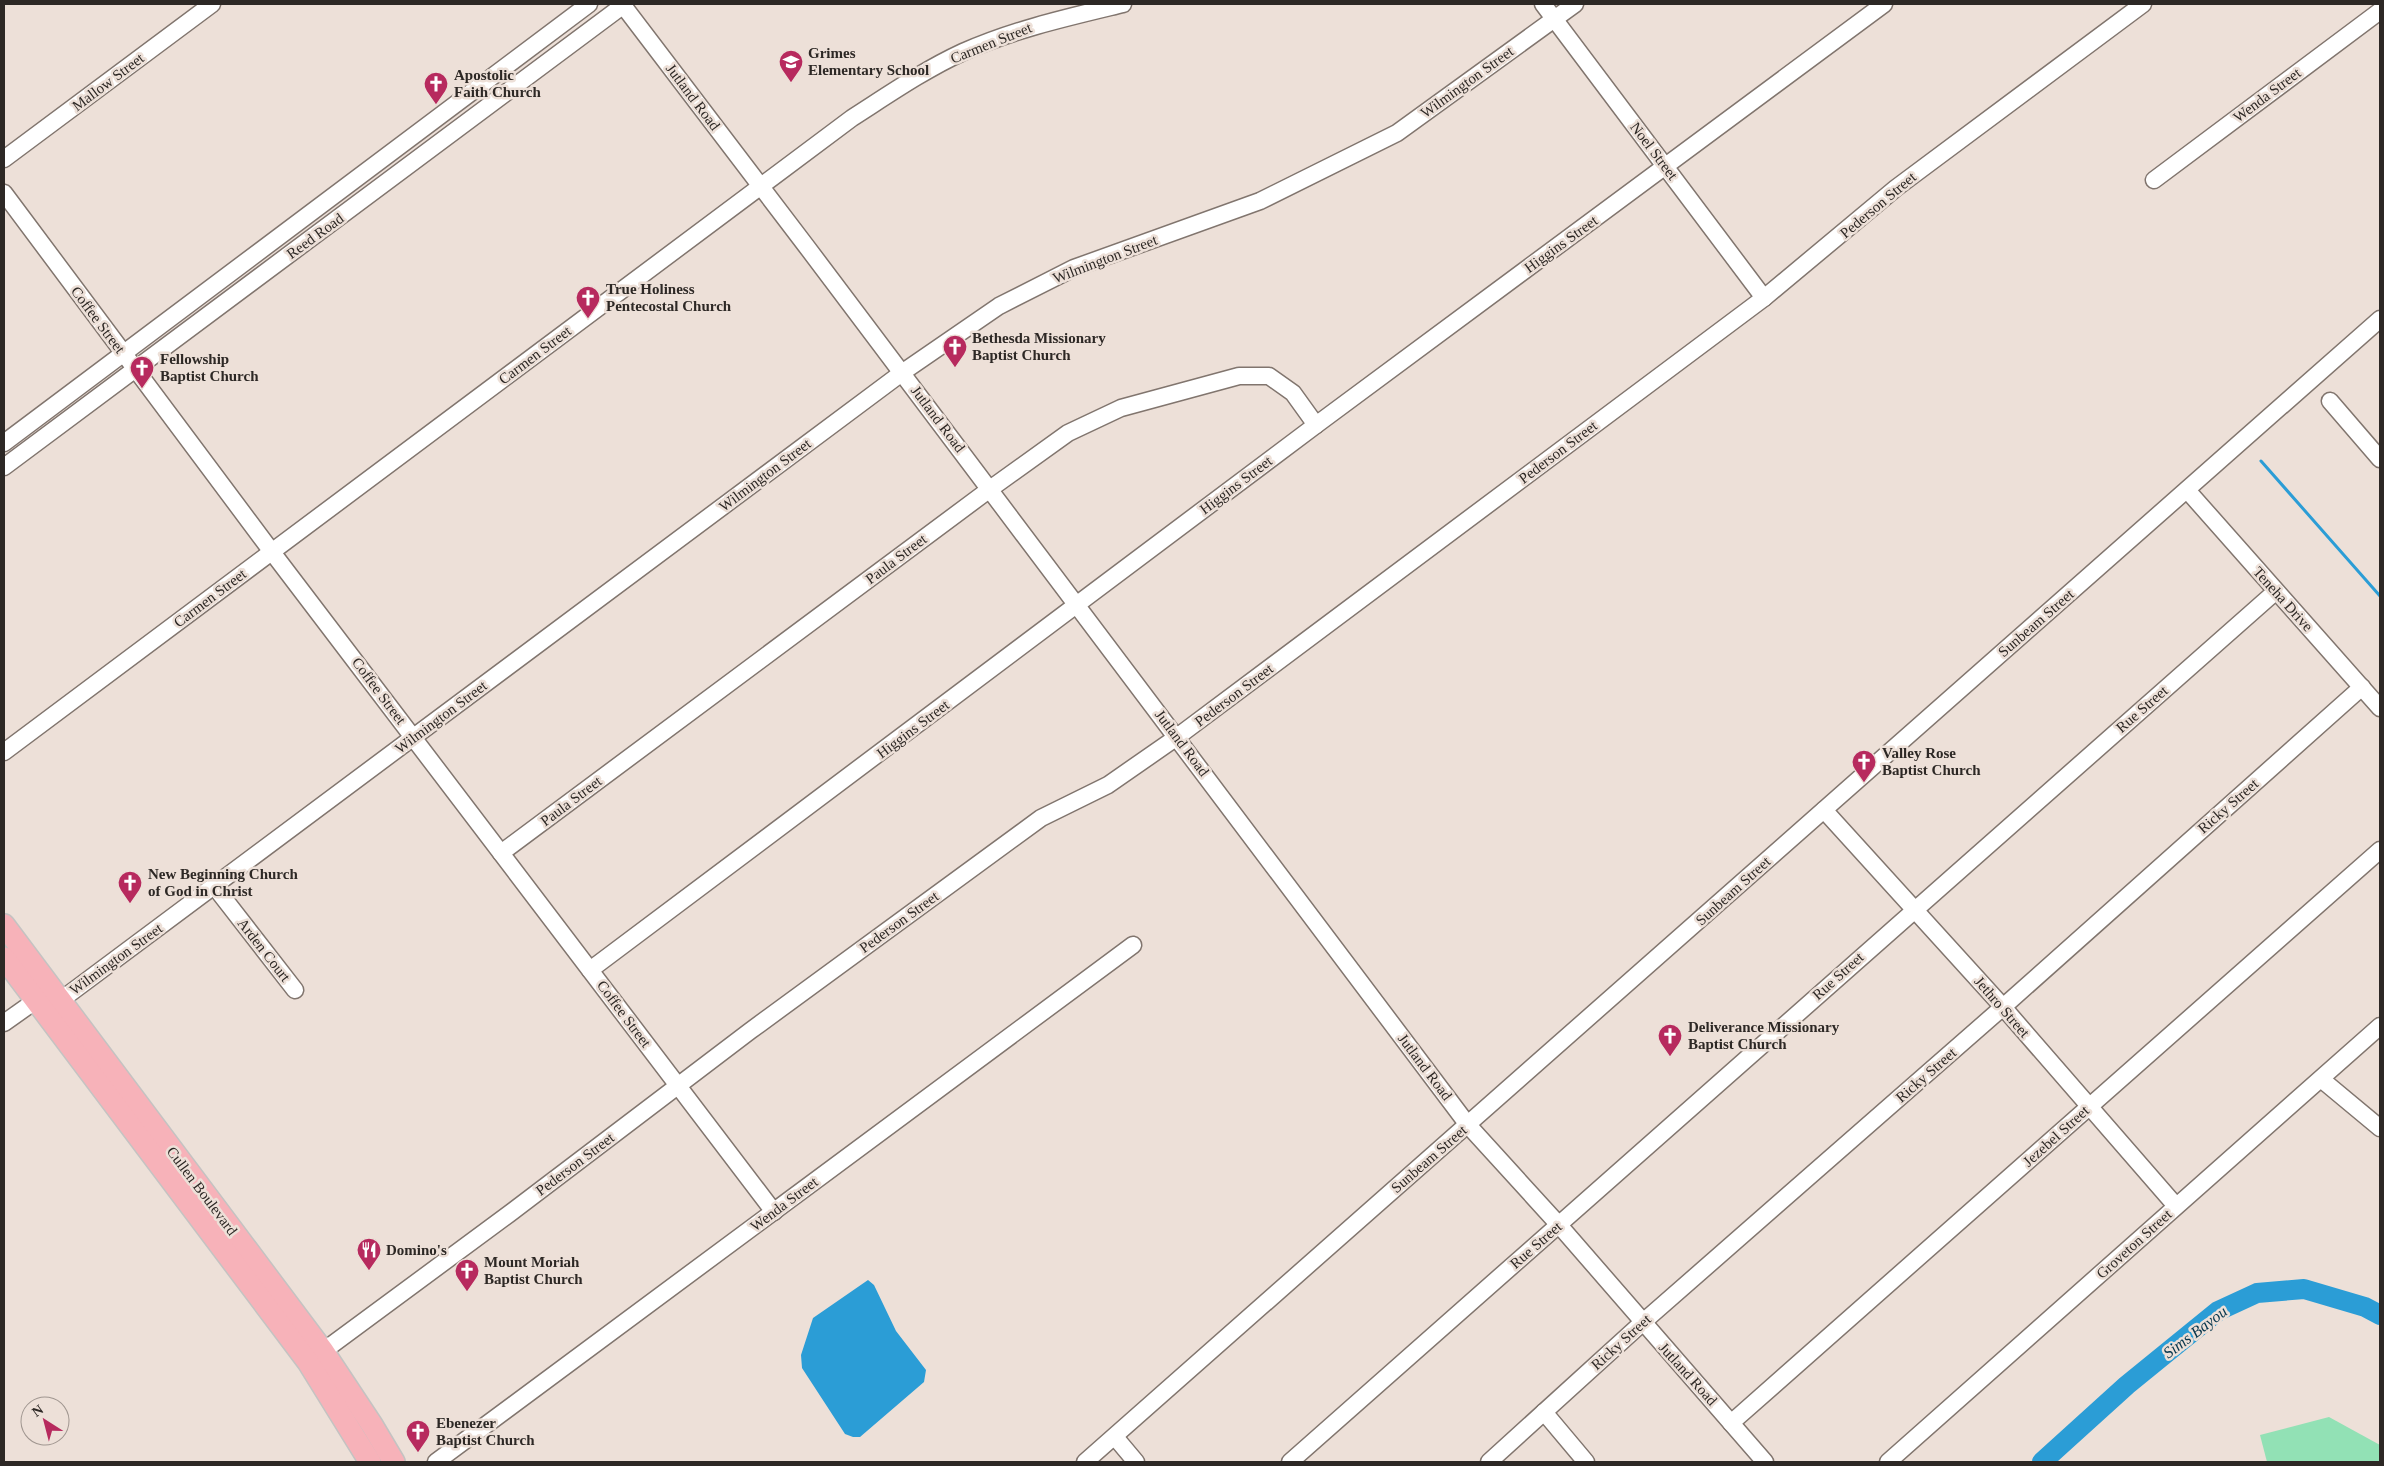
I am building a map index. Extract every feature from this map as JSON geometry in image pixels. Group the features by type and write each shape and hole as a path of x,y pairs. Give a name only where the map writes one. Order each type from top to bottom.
{"main road":[{"name":"Cullen Boulevard","path":"4,925 60,1000 148,1135"},
{"name":"Cullen Boulevard","path":"4,958 36,1001 148,1135 315,1356 368,1418 394,1462"},
{"name":"Cullen Boulevard","path":"315,1356 370,1462"}],"street":[{"name":"Mallow Street","path":"4,159 212,4"},
{"name":"Reed Road","path":"4,443 589,4"},
{"name":"Reed Road","path":"4,467 134,368 322,231 624,4"},
{"name":"Jutland Road","path":"624,4 1079,604 1468,1125 1559,1225 1642,1323 1765,1462"},
{"name":"Carmen Street","path":"4,752 852,118 936,66 986,42 1033,26 1123,4"},
{"name":"Noel Street","path":"1543,4 1764,298"},
{"name":"Wilmington Street","path":"36,1001 60,1000 215,887 903,372 999,306 1074,268 1260,201 1397,133 1575,4"},
{"name":"Higgins Street","path":"590,970 1316,425 1884,4"},
{"name":"Pederson Street","path":"315,1356 679,1086 750,1030 1041,818 1108,785 1177,737 1764,298 1896,188 2143,4"},
{"name":"Wenda Street","path":"2154,180 2380,11"},
{"path":"468,95 480,112"},
{"name":"Coffee Street","path":"4,193 272,552 774,1212"},
{"path":"310,214 322,231"},
{"name":"Sunbeam Street","path":"1085,1462 2380,319"},
{"name":"Paula Street","path":"500,853 1068,433 1121,408 1240,376 1268,376 1293,393 1316,425"},
{"path":"2330,401 2379,456"},
{"name":"Teneha Drive","path":"2187,490 2275,592 2380,708"},
{"name":"Rue Street","path":"1290,1462 2275,592"},
{"name":"Ricky Street","path":"1489,1462 1642,1323 2003,1008 2362,687"},
{"name":"Jethro Street","path":"1824,810 2003,1008 2176,1206"},
{"name":"Jezebel Street","path":"1731,1423 2380,850"},
{"name":"Arden Court","path":"215,887 295,990"},
{"name":"Wenda Street","path":"436,1462 1133,945"},
{"path":"4,1023 36,1001"},
{"name":"Groveton Street","path":"1888,1462 2380,1026"},
{"path":"2321,1079 2380,1128"},
{"path":"1544,1412 1586,1462"},
{"path":"1114,1437 1136,1462"}],"green space":[{"path":"2329,1417 2380,1445 2380,1462 2267,1462 2260,1435"}],"water":[{"path":"868,1280 874,1285 896,1331 926,1370 924,1382 860,1437 853,1437 845,1434 802,1368 801,1355 813,1318"}],"waterway":[{"path":"2261,461 2380,596"},
{"name":"Sims Bayou","path":"2042,1462 2127,1385 2218,1311 2257,1293 2304,1289 2365,1307 2380,1315"}],"place":[{"name":"Grimes Elementary School","path":"791,83"},
{"name":"Apostolic Faith Church","path":"436,105"},
{"name":"True Holiness Pentecostal Church","path":"588,319"},
{"name":"Bethesda Missionary Baptist Church","path":"955,368"},
{"name":"Fellowship Baptist Church","path":"142,389"},
{"name":"Valley Rose Baptist Church","path":"1864,783"},
{"name":"New Beginning Church of God in Christ","path":"130,904"},
{"name":"Deliverance Missionary Baptist Church","path":"1670,1057"},
{"name":"Domino's","path":"369,1271"},
{"name":"Mount Moriah Baptist Church","path":"467,1292"},
{"name":"Ebenezer Baptist Church","path":"418,1453"}]}
